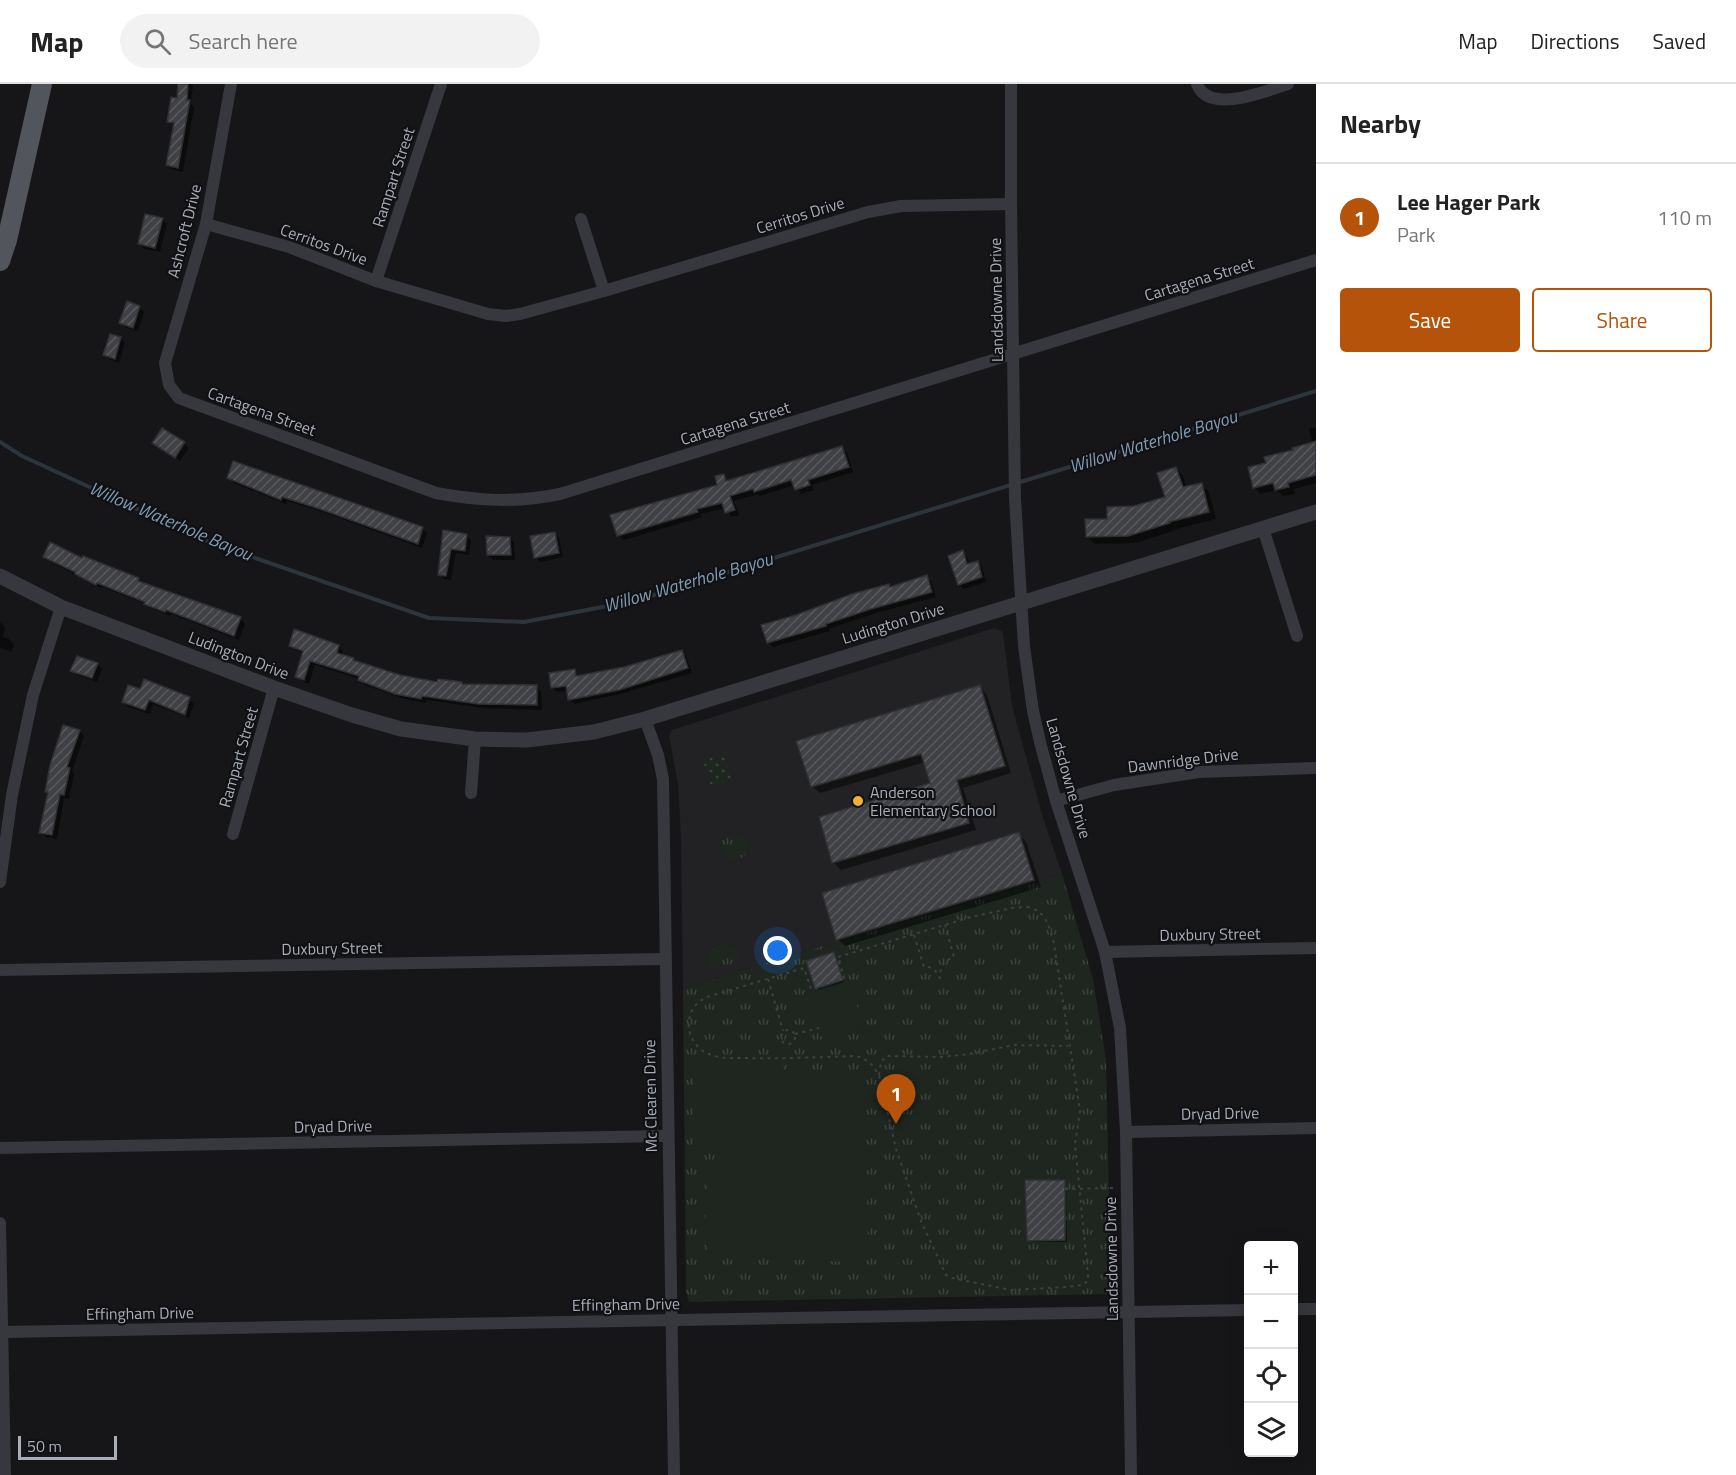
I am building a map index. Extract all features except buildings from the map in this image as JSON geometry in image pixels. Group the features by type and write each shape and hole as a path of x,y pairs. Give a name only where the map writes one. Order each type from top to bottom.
{"main road":[{"path":"0,261 7,240 42,84"}],"street":[{"name":"Ashcroft Drive","path":"169,385 165,363 206,224 231,84"},
{"name":"Rampart Street","path":"376,280 441,84"},
{"name":"Landsdowne Drive","path":"1011,84 1015,499 1024,646 1033,711 1056,801 1105,952 1120,1028 1126,1132 1131,1475"},
{"path":"1198,87 1214,99 1242,99 1288,84"},
{"name":"Cerritos Drive","path":"206,224 289,247 376,280 488,315 506,316 604,291 868,212 901,206 1011,204"},
{"path":"581,219 604,291"},
{"name":"Cartagena Street","path":"169,385 179,398 436,493 470,499 532,500 560,494 1316,260"},
{"name":"Ludington Drive","path":"0,576 62,607 274,688 352,715 401,729 474,739 527,740 594,732 645,718 1316,512"},
{"path":"1263,528 1297,636"},
{"path":"0,882 12,795 33,695 62,607"},
{"name":"Rampart Street","path":"233,834 274,688"},
{"name":"Mc Clearen Drive","path":"645,718 658,755 663,779 674,1475"},
{"path":"471,794 474,739"},
{"name":"Dawnridge Drive","path":"1056,801 1114,785 1199,772 1316,768"},
{"name":"Duxbury Street","path":"1105,952 1316,948"},
{"name":"Duxbury Street","path":"0,970 665,959"},
{"name":"Dryad Drive","path":"1126,1132 1316,1128"},
{"name":"Dryad Drive","path":"0,1148 668,1136"},
{"path":"0,1223 4,1332 5,1475"},
{"path":"1298,1309 1316,1309"},
{"name":"Effingham Drive","path":"4,1332 1244,1310"}],"path":[{"path":"879,1075 872,1065 856,1056 724,1058 710,1055 693,1042 689,1019 693,1007 699,1001 804,968 811,989 844,978 838,957 945,925 1012,908 1035,909 1043,915 1048,923 1054,944 1070,1046 1080,1112 1075,1144 1089,1263 1088,1281 1082,1285 1011,1290 946,1275 921,1221 896,1149 879,1075 881,1062 886,1056 941,1057 1014,1045 1070,1046"},
{"path":"914,935 924,967 929,966 935,969 940,978 943,963 954,957 945,925"},
{"path":"768,979 783,1031 780,1035 781,1040 787,1044 794,1041 795,1034"},
{"path":"783,1031 789,1030 795,1034 819,1028"},
{"path":"1065,1190 1127,1188"}],"shaded area":[{"name":"Anderson Elementary School","path":"994,628 1003,632 1012,706 1043,818 1062,874 683,988 681,837 678,784 669,736 672,730"}],"green space":[{"path":"725,754 732,779 711,786 703,760"},
{"path":"724,836 745,837 749,840 745,856 726,858 721,847"},
{"path":"1062,874 1093,979 1106,1060 1111,1294 689,1302 686,1291 683,988"},
{"path":"722,944 729,945 739,952 739,958 720,968 708,967 705,958 713,949"},
{"path":"850,981 864,1030 823,1042 809,994"},
{"path":"702,1060 782,1061 782,1070 844,1070 844,1089 865,1096 868,1241 858,1258 846,1262 708,1254 704,1196 716,1160 716,1148 694,1147 694,1069"}],"waterway":[{"name":"Willow Waterhole Bayou","path":"0,442 22,456 209,542 429,618 524,622 634,601 1316,391"}],"place":[{"name":"Anderson Elementary School","path":"858,801"},
{"name":"Lee Hager Park","path":"896,1124"}]}
